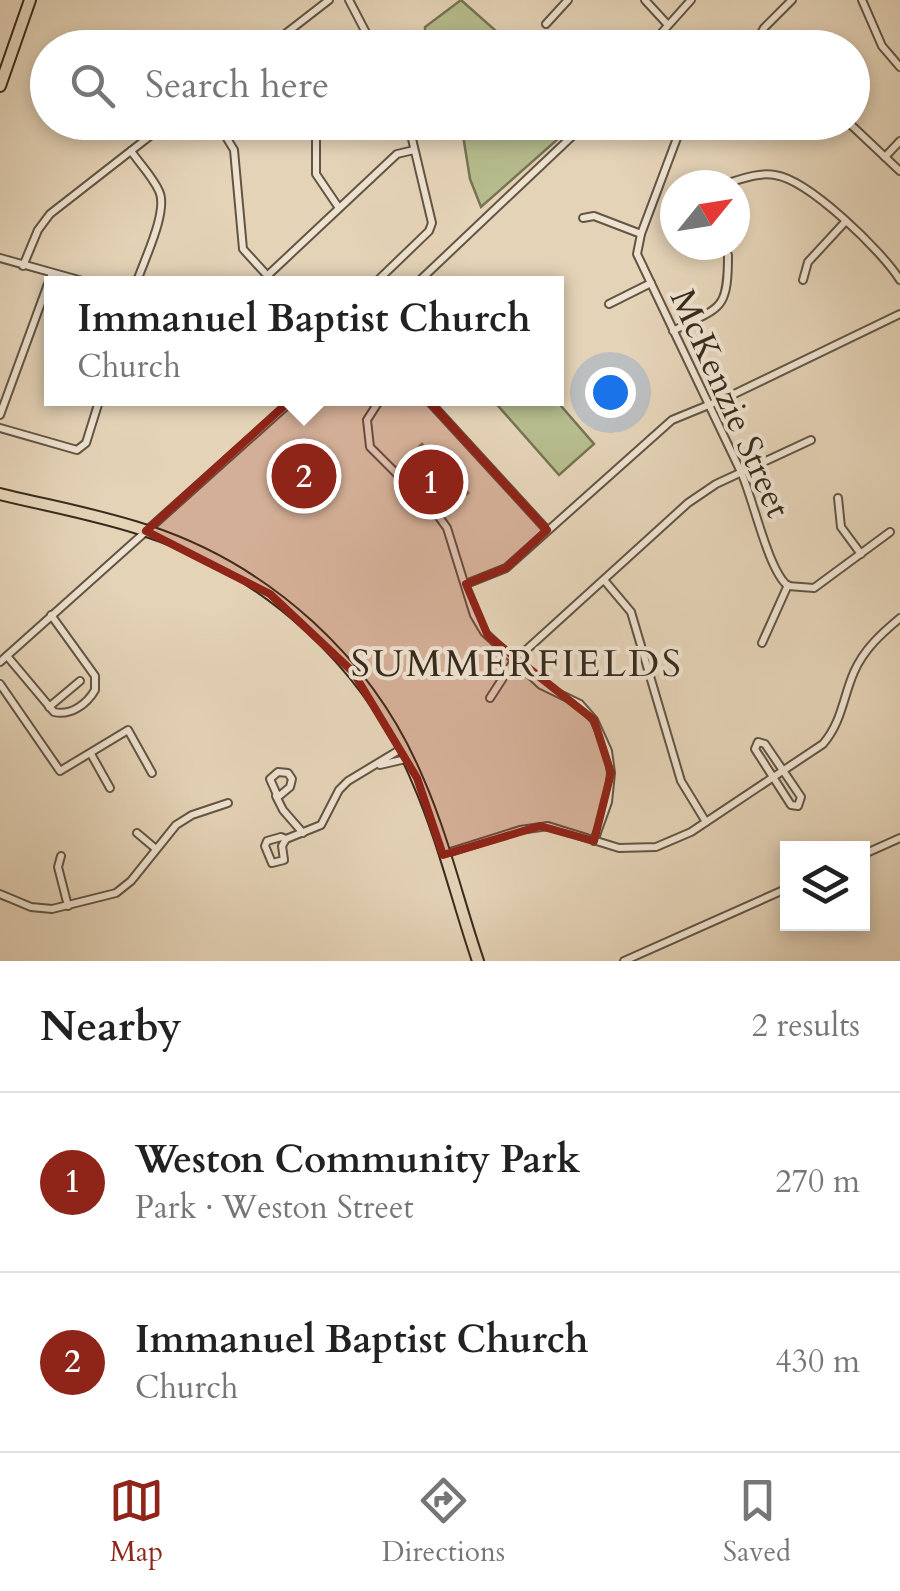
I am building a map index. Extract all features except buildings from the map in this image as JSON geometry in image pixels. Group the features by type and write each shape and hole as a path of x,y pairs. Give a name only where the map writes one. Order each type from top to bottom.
{"main road":[{"path":"0,86 30,0"},
{"path":"0,494 146,531 223,564 296,614 357,678 418,778 478,961"}],"street":[{"path":"290,30 328,0"},
{"path":"349,0 365,30"},
{"path":"546,24 568,0"},
{"path":"645,0 668,25"},
{"path":"664,30 691,0"},
{"path":"763,30 792,0"},
{"path":"862,0 882,46 900,67"},
{"path":"23,266 45,220 145,140"},
{"path":"228,140 234,150 243,248 268,276 397,154 414,150"},
{"path":"316,140 316,174 339,208"},
{"path":"382,276 431,227 412,140"},
{"path":"424,276 568,140"},
{"path":"666,170 676,140"},
{"path":"866,140 900,171"},
{"path":"885,158 900,141"},
{"path":"131,151 158,188 162,202 139,276"},
{"path":"750,178 764,174 788,178 815,194 885,260 900,280"},
{"path":"582,218 594,216 641,234 660,185"},
{"path":"803,280 808,262 845,222"},
{"name":"McKenzie Street","path":"641,234 638,254 650,284 741,472 774,568 788,585"},
{"path":"0,258 66,276"},
{"path":"673,330 722,302 728,290 728,260"},
{"path":"51,276 52,272"},
{"path":"608,304 650,284"},
{"path":"0,416 44,294"},
{"path":"466,584 506,568 672,420 900,314"},
{"path":"0,428 77,450 86,443 98,406"},
{"path":"0,662 286,406"},
{"path":"375,406 367,420 370,447 442,521 455,547 477,621 548,690 588,711 605,744 611,766 610,786 594,840"},
{"path":"433,406 547,530"},
{"path":"490,698 514,660 697,496 811,440"},
{"path":"838,498 841,526 861,554"},
{"path":"762,643 788,585 814,588 890,532"},
{"path":"604,580 630,612 682,781 706,822"},
{"path":"7,656 49,707 60,714 74,710 92,696 96,682 88,664 51,615"},
{"path":"443,855 540,826 626,849 650,849 678,840 831,735 860,662 900,618"},
{"path":"49,707 80,681"},
{"path":"0,684 60,771 128,730 152,773"},
{"path":"758,742 766,744 802,799 798,806 791,804 772,778 755,749 758,742"},
{"path":"91,754 110,788"},
{"path":"286,839 281,836 266,842 272,863 284,860 282,846 286,839 325,821 344,784 405,754"},
{"path":"276,796 303,833"},
{"path":"0,894 38,908 68,906 121,890 181,821 228,803"},
{"path":"137,833 156,848"},
{"path":"870,851 900,838"},
{"path":"62,856 58,868 68,906"},
{"path":"624,961 780,892"}],"highlighted area":[{"path":"338,357 377,398 403,392 427,399 547,530 506,568 466,584 488,636 594,720 611,773 594,841 540,826 443,855 417,778 353,672 270,594 146,531"}],"green space":[{"path":"461,0 495,30 425,30"},
{"path":"464,140 557,140 481,207 470,179"},
{"path":"498,406 561,406 594,444 559,475"},
{"path":"422,444 468,493 441,517 392,472"}],"place":[{"name":"Immanuel Baptist Church","path":"304,476"},
{"name":"Weston Community Park","path":"431,482"}],"district":[{"name":"SUMMERFIELDS","path":"517,663"}]}
